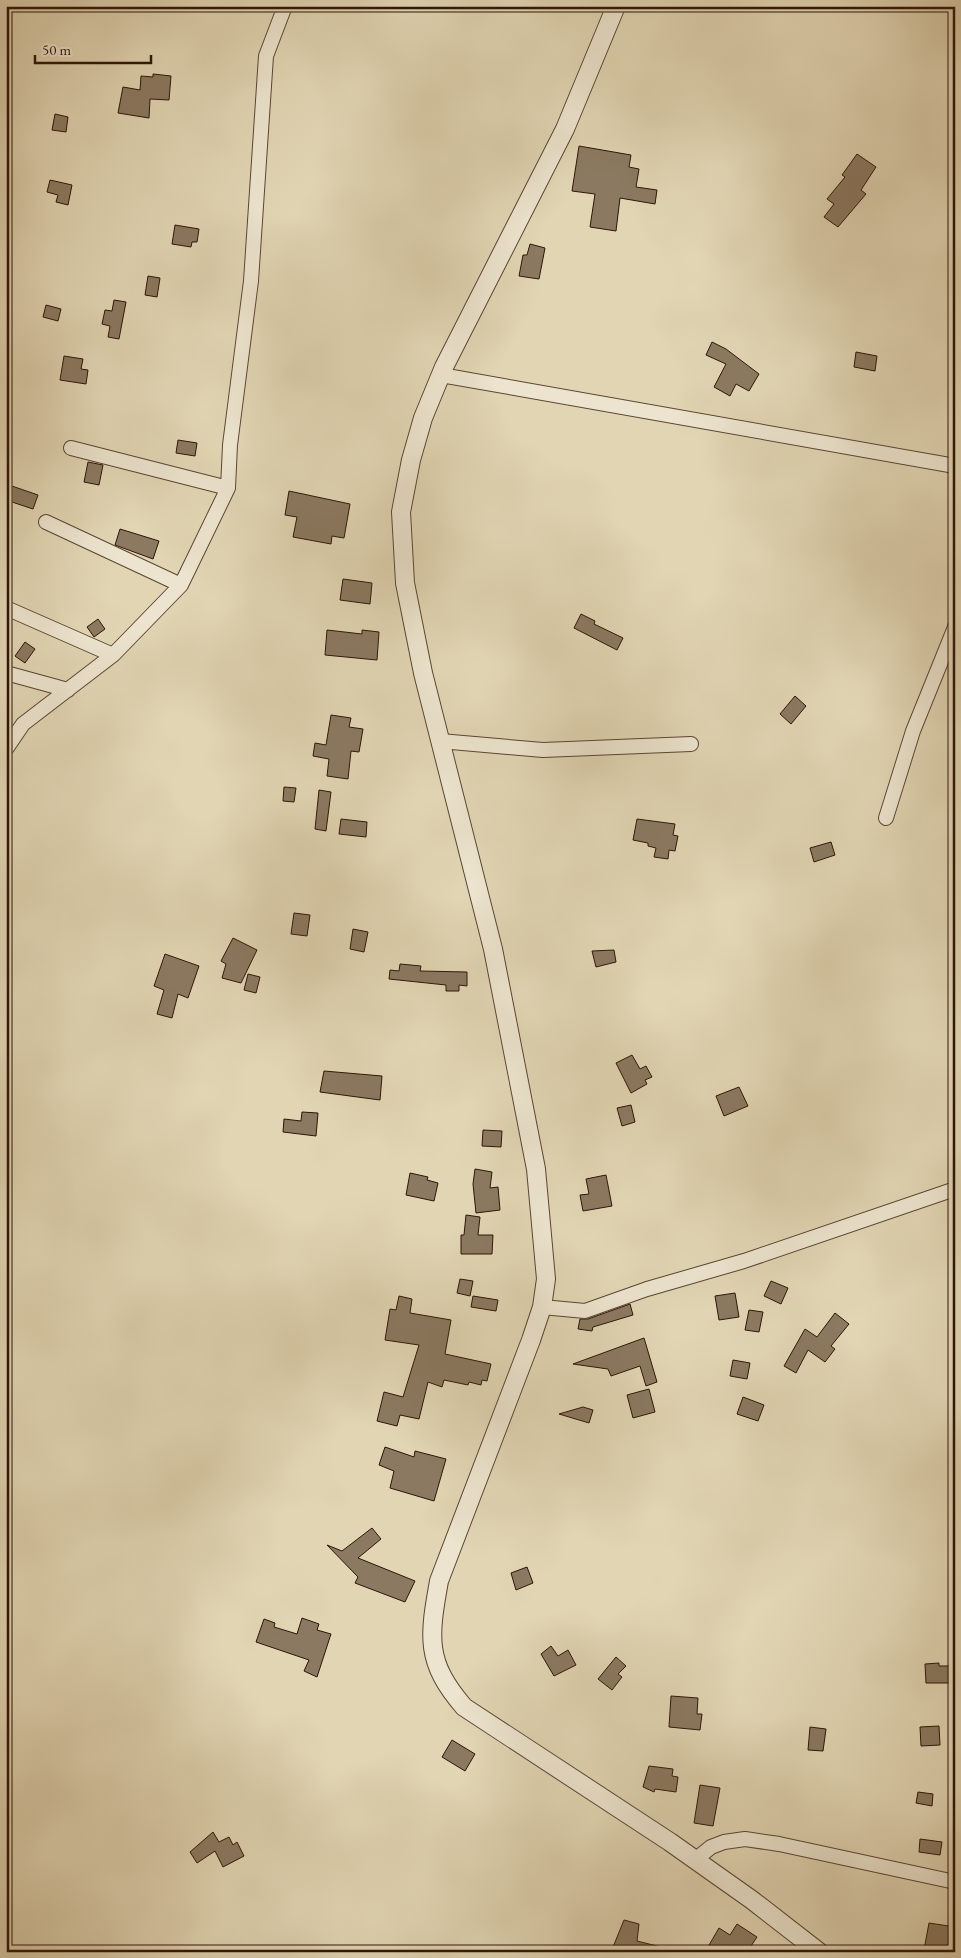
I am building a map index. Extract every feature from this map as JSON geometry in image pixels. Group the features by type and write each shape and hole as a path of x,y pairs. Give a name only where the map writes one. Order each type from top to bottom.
{"street":[{"path":"6,749 23,724 113,655 181,584 228,488 230,445 251,281 266,56 285,6"},
{"path":"616,6 565,129 472,308 441,375 423,418 411,460 401,512 405,583 423,672 493,948 536,1169 546,1279 542,1307 439,1582 433,1616 432,1651 442,1677 464,1707 695,1860 819,1952"},
{"path":"441,375 955,466"},
{"path":"71,448 228,488"},
{"path":"46,522 181,584"},
{"path":"6,608 113,655"},
{"path":"886,818 913,731 955,627"},
{"path":"6,673 68,690"},
{"path":"440,741 543,750 691,744"},
{"path":"542,1307 585,1311 647,1289 744,1261 955,1189"},
{"path":"695,1860 711,1847 724,1842 745,1839 779,1844 955,1882"}],"building":[{"path":"153,74 171,76 169,100 150,99 149,118 118,113 123,87 140,90 141,76 153,77"},
{"path":"55,114 68,117 66,132 52,130"},
{"path":"579,146 631,155 629,167 639,169 636,187 657,190 655,204 620,198 616,231 590,227 595,194 572,191"},
{"path":"857,154 876,167 861,190 866,194 838,227 824,217 834,204 827,199 845,177 842,175"},
{"path":"50,180 72,185 68,205 56,202 58,195 47,192"},
{"path":"175,225 199,229 197,242 192,242 191,247 172,244"},
{"path":"530,244 545,248 539,279 519,276 523,255 527,255"},
{"path":"148,276 160,278 157,297 145,295"},
{"path":"114,300 126,302 119,339 108,337 110,326 102,324 105,310 112,311"},
{"path":"46,305 61,309 58,321 43,317"},
{"path":"712,342 726,349 759,374 749,391 736,384 730,396 714,387 726,364 706,355"},
{"path":"856,352 877,356 875,371 854,367"},
{"path":"64,356 83,359 81,369 88,370 86,384 60,380"},
{"path":"178,440 197,443 195,456 176,453"},
{"path":"88,462 103,465 99,485 84,482"},
{"path":"6,484 38,495 33,509 6,500"},
{"path":"289,491 350,504 344,538 332,536 331,544 293,537 297,517 285,515"},
{"path":"120,529 159,541 153,559 115,545"},
{"path":"343,579 372,583 370,604 340,600"},
{"path":"581,614 595,621 594,624 623,638 617,650 574,628"},
{"path":"98,619 105,629 94,637 87,627"},
{"path":"327,630 362,634 362,630 379,632 377,660 325,655"},
{"path":"25,642 35,649 25,663 15,656"},
{"path":"795,696 806,706 791,724 780,714"},
{"path":"331,715 351,718 349,727 363,729 359,752 351,751 348,779 327,776 329,759 313,756 315,743 326,745"},
{"path":"284,787 296,788 294,802 283,801"},
{"path":"319,790 331,792 326,831 315,829"},
{"path":"341,819 367,822 366,837 339,834"},
{"path":"637,819 675,824 673,835 678,836 675,851 669,850 668,859 654,857 656,848 648,846 648,843 633,840"},
{"path":"831,842 835,855 814,862 810,848"},
{"path":"294,913 310,915 307,936 291,934"},
{"path":"353,929 368,932 364,952 350,949"},
{"path":"233,938 257,950 241,983 222,978 226,964 221,961"},
{"path":"614,950 616,962 596,967 592,951"},
{"path":"165,954 199,966 188,998 178,994 172,1018 157,1014 164,990 154,986"},
{"path":"400,964 421,966 420,971 467,972 467,986 459,985 459,991 446,991 446,985 389,979 390,970 399,971"},
{"path":"248,974 260,977 256,993 244,990"},
{"path":"632,1055 640,1069 646,1066 652,1077 645,1080 647,1084 631,1093 616,1063"},
{"path":"324,1071 382,1076 380,1100 320,1092"},
{"path":"739,1087 748,1106 724,1116 716,1096"},
{"path":"631,1105 635,1122 622,1126 617,1108"},
{"path":"302,1112 318,1113 316,1136 283,1132 284,1119 301,1121"},
{"path":"483,1130 502,1131 501,1147 482,1146"},
{"path":"475,1169 492,1172 490,1188 498,1187 500,1210 476,1213 473,1184"},
{"path":"410,1173 428,1177 427,1180 438,1183 434,1201 406,1195"},
{"path":"606,1175 612,1206 583,1211 580,1195 589,1194 586,1179"},
{"path":"466,1215 480,1217 478,1235 493,1235 492,1254 461,1254 461,1235 464,1235"},
{"path":"460,1279 473,1281 470,1296 457,1293"},
{"path":"771,1281 788,1288 781,1304 764,1296"},
{"path":"735,1293 739,1317 719,1320 715,1296"},
{"path":"399,1296 412,1299 410,1313 451,1320 445,1354 491,1364 487,1381 482,1380 481,1385 469,1382 468,1385 444,1380 442,1387 428,1382 419,1419 400,1415 397,1426 377,1421 384,1392 403,1397 419,1345 385,1340 390,1309 396,1310"},
{"path":"473,1296 498,1300 496,1311 471,1307"},
{"path":"630,1304 633,1315 593,1327 592,1331 578,1329 580,1319 588,1319"},
{"path":"749,1310 763,1312 759,1332 745,1330"},
{"path":"835,1313 849,1324 831,1346 835,1349 825,1362 808,1350 796,1373 784,1366 805,1329 817,1337"},
{"path":"644,1338 657,1382 646,1386 640,1366 611,1376 608,1369 573,1364"},
{"path":"733,1360 750,1363 747,1379 730,1376"},
{"path":"649,1389 655,1412 633,1418 627,1395"},
{"path":"743,1397 764,1405 758,1421 737,1414"},
{"path":"583,1407 593,1410 589,1423 559,1414"},
{"path":"385,1447 414,1457 415,1451 446,1459 434,1501 390,1488 394,1471 379,1465"},
{"path":"372,1528 381,1539 358,1558 415,1581 405,1602 355,1583 358,1577 327,1545 342,1551"},
{"path":"527,1567 533,1583 516,1590 511,1573"},
{"path":"302,1618 319,1624 317,1630 331,1634 317,1677 304,1671 309,1660 256,1642 264,1619 275,1623 274,1627 297,1634"},
{"path":"551,1646 558,1656 568,1650 576,1665 554,1676 541,1654"},
{"path":"616,1657 626,1666 618,1674 622,1677 612,1690 598,1679"},
{"path":"939,1663 939,1666 955,1666 955,1683 926,1683 925,1664"},
{"path":"671,1696 698,1698 697,1714 702,1714 700,1730 669,1727"},
{"path":"939,1726 940,1745 921,1746 920,1727"},
{"path":"810,1727 826,1729 823,1751 808,1750"},
{"path":"452,1740 475,1754 465,1771 442,1757"},
{"path":"649,1766 673,1769 672,1776 678,1777 676,1792 655,1789 654,1792 643,1787"},
{"path":"700,1785 720,1788 713,1826 694,1823"},
{"path":"918,1792 933,1794 932,1806 916,1803"},
{"path":"213,1832 219,1842 229,1837 233,1845 237,1842 244,1856 223,1867 215,1851 197,1863 190,1852"},
{"path":"920,1839 942,1842 940,1855 919,1852"},
{"path":"624,1920 639,1924 637,1941 661,1947 661,1952 611,1952"},
{"path":"929,1923 955,1927 955,1952 924,1950"},
{"path":"737,1924 757,1937 747,1952 705,1952 719,1928 730,1935"}]}
